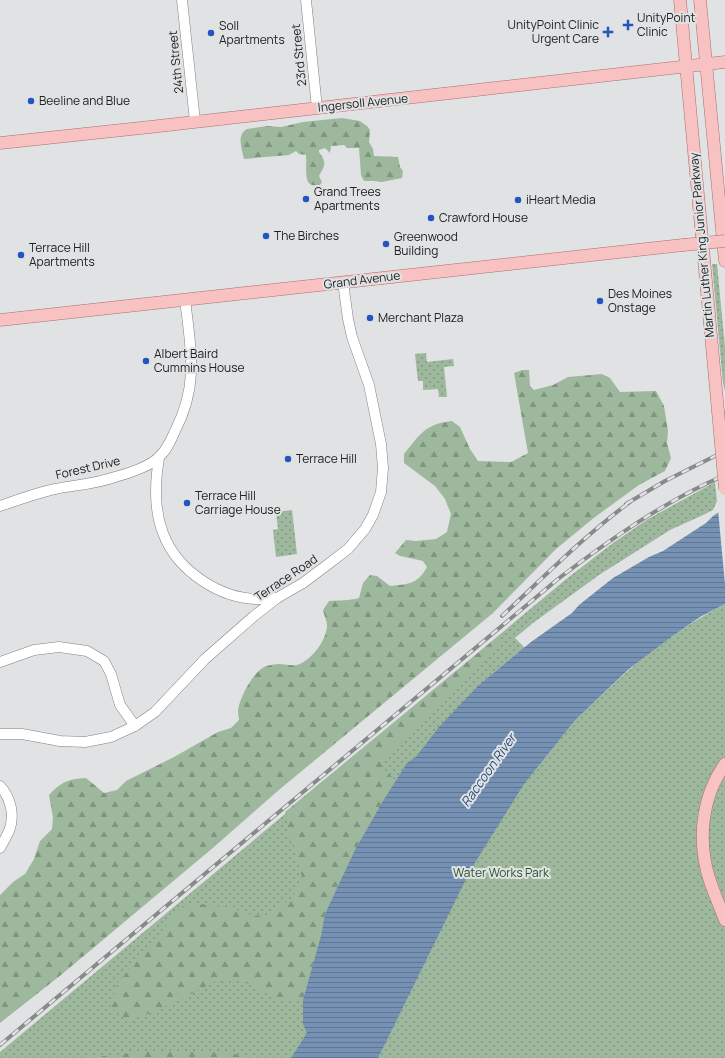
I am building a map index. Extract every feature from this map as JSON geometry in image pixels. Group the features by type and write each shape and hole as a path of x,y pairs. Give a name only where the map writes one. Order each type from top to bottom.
{"main road":[{"name":"Martin Luther King Junior Parkway","path":"680,0 725,489"},
{"name":"Martin Luther King Junior Parkway","path":"700,0 725,261"},
{"name":"Ingersoll Avenue","path":"0,142 725,62"},
{"name":"Grand Avenue","path":"0,320 725,241"},
{"path":"725,764 716,778 709,796 702,832 703,853 707,872 725,920"}],"street":[{"name":"24th Street","path":"182,0 195,121"},
{"name":"23rd Street","path":"306,0 317,108"},
{"name":"Terrace Road","path":"0,734 22,734 60,742 86,742 110,737 135,726 155,712 205,659 276,598 316,574 348,549 357,539 369,522 377,504 381,492 383,468 378,424 369,385 349,325 343,282"},
{"name":"Forest Drive","path":"0,506 55,489 115,478 159,458 167,447 183,417 189,396 192,364 190,333 185,300"},
{"path":"159,458 157,490 160,522 166,542 178,560 198,578 231,594 261,599 276,598"},
{"path":"0,662 34,650 59,647 88,651 104,661 111,674 120,705 135,726"},
{"path":"0,786 7,796 12,817 9,830 0,848"}],"green space":[{"path":"342,118 360,121 367,126 370,130 369,142 373,149 374,156 398,157 400,167 403,171 402,178 382,182 364,181 361,175 359,148 347,148 344,145 331,146 330,153 325,148 319,150 324,162 323,169 319,176 322,182 320,185 312,185 308,182 306,175 306,155 299,154 296,151 289,155 244,159 241,147 241,138 247,129 267,126 281,127 303,122"},
{"path":"712,264 717,264 725,347 725,391 723,383"},
{"path":"426,353 427,362 453,359 454,366 444,367 447,397 439,397 438,389 423,390 423,381 418,381 415,354"},
{"path":"522,370 529,370 530,386 534,390 553,385 568,377 602,374 610,378 620,392 656,391 664,406 668,431 667,443 671,458 665,471 639,485 595,517 556,549 493,613 280,789 214,847 61,975 0,1023 0,895 13,882 25,874 34,859 40,841 52,829 53,818 49,795 65,782 74,779 86,778 104,793 117,790 126,781 174,757 218,732 231,728 239,720 238,711 244,692 252,678 262,668 279,664 297,665 313,655 321,643 326,631 327,623 323,610 329,601 359,598 363,583 370,575 377,576 390,586 407,584 420,577 427,567 423,561 400,556 395,553 406,540 416,541 436,539 447,532 451,514 445,499 435,486 404,463 404,454 419,436 429,428 443,422 452,421 460,427 470,449 478,461 511,462 528,453 514,373"},
{"name":"Water Works Park","path":"715,482 717,501 713,510 670,530 599,575 515,638 586,709 651,651 687,626 725,604 725,1058 0,1058 0,1052 565,580 613,543 648,519"},
{"path":"292,510 297,554 276,557 273,530 278,529 276,512"},
{"path":"500,637 502,640 498,648 383,758 382,767 396,781 355,850 325,914 321,936 303,1000 284,1002 243,981 216,981 145,1015 127,1020 110,1007 118,982 141,957 181,907 192,903 233,908 243,913 266,917 293,897 302,877 288,829 285,812 496,638"},
{"path":"145,1052 221,1052 248,1056 250,1058 85,1058"}],"water":[{"name":"Raccoon River","path":"725,508 725,604 700,617 629,669 575,720 524,784 471,869 378,1058 291,1058 307,1033 303,1024 303,1000 321,936 325,914 355,850 407,763 416,757 439,727 478,686 531,642 572,613 579,605 613,578 649,557 663,551 706,523"}],"pier":[{"path":"725,506 725,584 718,510"}],"railway":[{"path":"626,504 665,481 725,451"},
{"path":"0,1045 558,579 638,522 703,485 725,475"},
{"path":"502,616 580,543 630,502"}],"place":[{"name":"UnityPoint Clinic","path":"628,25"},
{"name":"UnityPoint Clinic Urgent Care","path":"608,32"},
{"name":"Soll Apartments","path":"211,33"},
{"name":"Beeline and Blue","path":"31,101"},
{"name":"Grand Trees Apartments","path":"306,199"},
{"name":"iHeart Media","path":"518,200"},
{"name":"Crawford House","path":"431,218"},
{"name":"The Birches","path":"266,236"},
{"name":"Greenwood Building","path":"386,244"},
{"name":"Terrace Hill Apartments","path":"21,255"},
{"name":"Des Moines Onstage","path":"600,301"},
{"name":"Merchant Plaza","path":"370,318"},
{"name":"Albert Baird Cummins House","path":"146,361"},
{"name":"Terrace Hill","path":"288,459"},
{"name":"Terrace Hill Carriage House","path":"187,503"}]}
